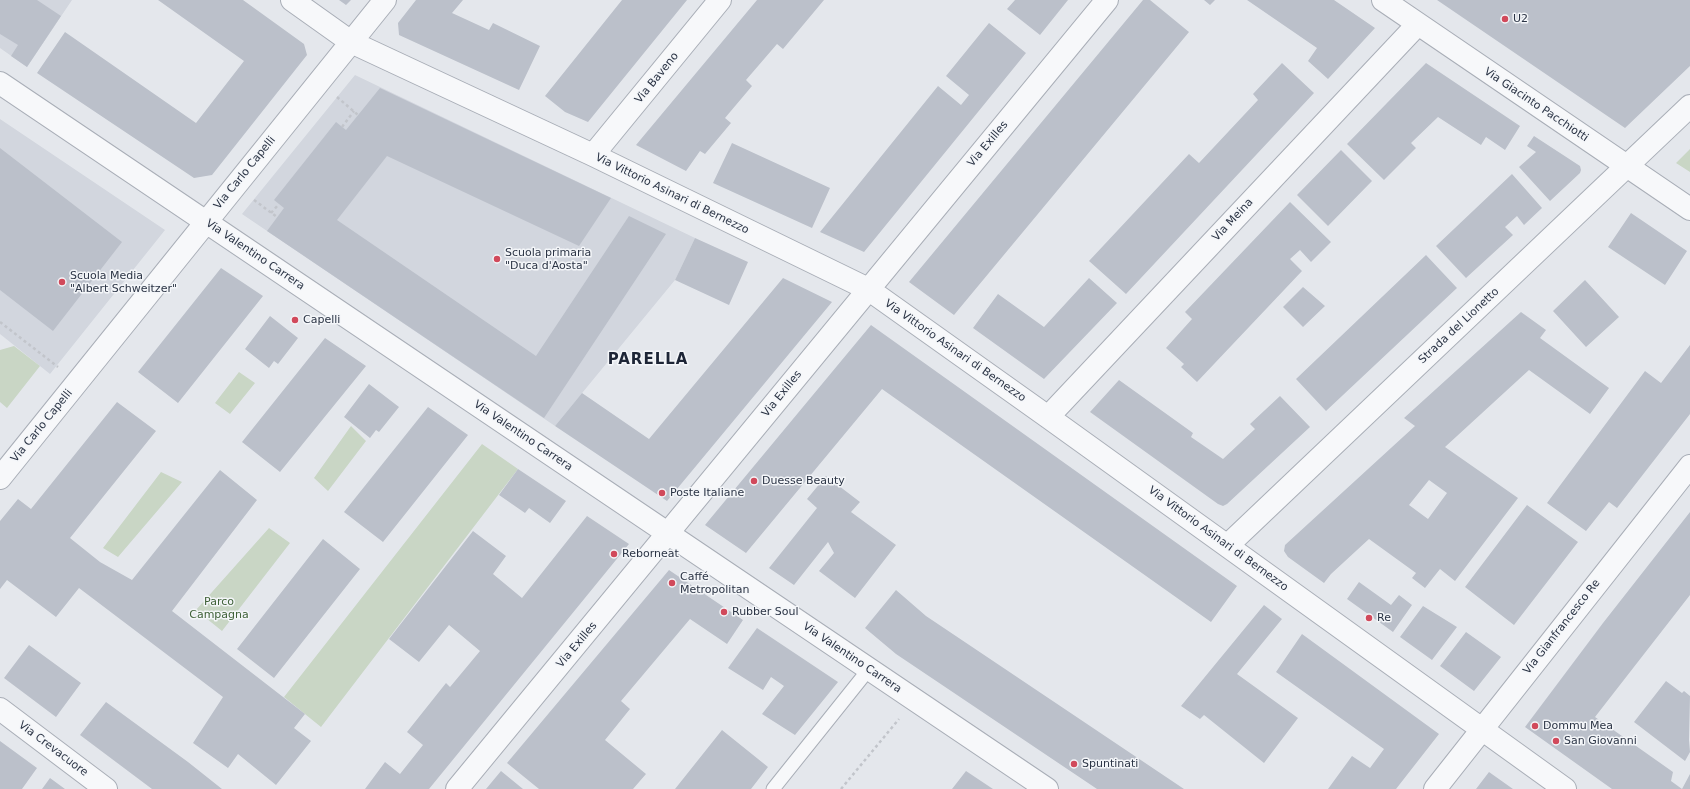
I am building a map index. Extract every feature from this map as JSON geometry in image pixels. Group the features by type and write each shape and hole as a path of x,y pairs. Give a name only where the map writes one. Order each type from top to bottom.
{"street":[{"name":"Via Vittorio Asinari di Bernezzo","path":"292,0 351,42 593,155 868,289 1048,416 1481,730 1565,789"},
{"name":"Via Carlo Capelli","path":"0,478 7,456 206,221 384,0"},
{"name":"Via Baveno","path":"593,155 720,0"},
{"name":"Via Exilles","path":"457,789 669,534 868,289 1108,0"},
{"name":"Via Giacinto Pacchiotti","path":"1383,0 1690,209"},
{"name":"Via Meina","path":"1048,416 1418,24"},
{"name":"Via Valentino Carrera","path":"0,83 1047,789"},
{"name":"Strada del Lionetto","path":"1228,546 1628,167 1690,106"},
{"name":"Via Gianfrancesco Re","path":"1435,789 1690,466"},
{"name":"Via Crevacuore","path":"0,709 106,789"}],"lane":[{"path":"773,789 869,669"}],"path":[{"path":"342,127 354,111"},
{"path":"271,213 279,204"},
{"path":"0,322 57,366"},
{"path":"842,789 914,700"}],"shaded area":[{"path":"0,0 72,0 27,67 0,48"},
{"name":"Scuola primaria \"Duca d'Aosta\"","path":"355,75 695,238 675,280 555,426 242,214"},
{"name":"Scuola Media \"Albert Schweitzer\"","path":"0,119 165,230 50,374 0,334"}],"green space":[{"path":"1690,149 1690,172 1676,163"},
{"path":"14,346 40,366 7,408 0,402 0,350"},
{"path":"239,372 255,383 230,414 215,403"},
{"path":"351,426 366,441 328,491 314,478"},
{"path":"482,444 518,469 321,727 284,697"},
{"path":"161,472 182,482 118,557 103,548"},
{"name":"Parco Campagna","path":"269,528 290,543 222,631 196,610"}],"building":[{"path":"0,0 37,0 61,16 27,67 11,56 18,45 0,34"},
{"path":"158,0 243,0 304,44 307,55 212,175 194,178 37,73 65,32 196,123 244,61"},
{"path":"339,0 351,0 346,5"},
{"path":"416,0 463,0 452,13 489,30 493,23 540,46 519,90 399,35 398,23"},
{"path":"622,0 687,0 588,122 565,112 545,96"},
{"path":"757,0 824,0 783,49 777,44 746,80 752,86 725,118 731,123 705,154 700,151 686,171 636,145"},
{"path":"1015,0 1068,0 1040,35 1007,9"},
{"path":"1143,0 1150,0 1189,32 954,315 909,282"},
{"path":"1204,0 1215,0 1210,5"},
{"path":"1247,0 1334,0 1375,28 1328,79 1308,61 1317,48"},
{"path":"1437,0 1690,0 1690,66 1625,128"},
{"path":"989,23 1026,53 864,252 820,232 938,86 961,105 969,95 946,76"},
{"path":"1282,63 1314,93 1126,294 1089,261 1189,154 1199,163 1258,100 1253,94"},
{"path":"1426,63 1520,126 1505,150 1486,137 1481,145 1438,117 1411,143 1416,148 1384,180 1347,144"},
{"path":"380,88 611,198 579,246 387,156 337,220 536,356 629,216 666,234 544,418 267,231 284,208 274,200 336,122 346,130"},
{"path":"1534,136 1580,166 1581,170 1580,173 1550,201 1519,167 1536,152 1527,146"},
{"path":"732,143 830,188 812,228 713,183"},
{"path":"0,148 122,242 53,331 0,290"},
{"path":"1341,150 1372,181 1328,226 1297,195"},
{"path":"1512,174 1542,208 1524,225 1517,216 1505,227 1513,235 1466,278 1436,246"},
{"path":"1290,202 1331,242 1311,262 1300,250 1290,259 1302,271 1197,382 1181,367 1184,364 1166,348 1192,319 1185,312"},
{"path":"1631,213 1687,251 1665,285 1608,247"},
{"path":"695,238 748,262 729,305 675,280"},
{"path":"1426,255 1457,288 1326,411 1296,379"},
{"path":"221,268 263,296 178,403 138,372"},
{"path":"783,278 832,302 667,501 555,426 582,393 649,439"},
{"path":"1089,278 1117,303 1044,379 973,328 998,294 1044,327"},
{"path":"1585,280 1619,317 1586,347 1553,311"},
{"path":"1303,287 1325,306 1303,327 1283,307"},
{"path":"1521,312 1546,330 1540,338 1609,388 1590,414 1529,370 1445,447 1518,498 1455,581 1440,569 1425,588 1412,578 1416,573 1369,539 1331,574 1324,583 1288,557 1284,551 1285,545 1415,426 1404,418","holes":["1429,480 1447,493 1428,519 1409,505"]},
{"path":"270,316 298,338 278,364 274,361 269,368 245,349"},
{"path":"871,325 1237,586 1211,622 882,389 746,553 705,525"},
{"path":"325,338 366,366 280,472 242,442"},
{"path":"1690,345 1690,414 1617,508 1609,502 1586,531 1547,503 1645,371 1661,383"},
{"path":"1119,380 1193,433 1191,437 1223,459 1255,429 1250,424 1280,396 1310,427 1227,504 1223,506 1218,504 1090,412"},
{"path":"369,384 399,407 379,432 376,430 370,438 344,417"},
{"path":"117,402 156,431 70,538 100,562 132,580 220,470 257,500 172,611 305,714 294,728 311,741 276,785 238,754 228,768 193,743 223,697 79,588 56,617 7,580 0,589 0,521 18,499 31,509"},
{"path":"428,407 468,435 383,542 344,512"},
{"path":"518,469 566,501 550,523 529,508 525,513 499,495"},
{"path":"826,476 860,502 851,512 896,545 855,598 819,571 834,553 828,542 794,585 769,568 817,508 807,499"},
{"path":"1527,505 1578,542 1514,625 1465,587"},
{"path":"1690,512 1690,595 1595,717 1673,772 1671,781 1682,789 1612,789 1525,727 1603,623"},
{"path":"587,516 629,544 429,789 365,789 385,762 400,774 423,745 407,732 446,683 450,687 480,651 449,625 419,662 389,639 473,531 506,556 493,574 522,598"},
{"path":"323,539 360,569 274,678 237,649"},
{"path":"669,570 743,620 727,644 690,619 621,701 630,709 605,740 646,774 633,789 539,789 507,763"},
{"path":"1359,582 1391,605 1399,595 1412,605 1393,632 1347,599"},
{"path":"896,590 926,616 1184,789 1097,789 896,654 865,628"},
{"path":"1264,605 1282,619 1237,674 1298,718 1264,763 1204,715 1200,719 1181,706"},
{"path":"1423,606 1457,627 1432,660 1400,637"},
{"path":"757,628 838,682 795,735 762,714 784,686 771,677 763,690 728,668"},
{"path":"1466,632 1501,657 1474,691 1440,666"},
{"path":"1302,634 1439,734 1396,789 1328,789 1352,756 1370,768 1384,749 1276,672"},
{"path":"29,645 81,683 56,717 4,678"},
{"path":"1666,681 1682,693 1684,691 1690,696 1690,752 1685,761 1634,722"},
{"path":"106,702 222,789 152,789 80,735"},
{"path":"722,730 768,767 751,789 675,789"},
{"path":"0,741 37,768 22,789 0,789"},
{"path":"501,771 523,789 486,789"},
{"path":"966,771 993,789 952,789"},
{"path":"1489,772 1513,789 1476,789"},
{"path":"1690,774 1690,789 1682,789"},
{"path":"50,778 65,789 42,789"}],"place":[{"name":"U2","path":"1505,19"},
{"name":"Scuola primaria \"Duca d'Aosta\"","path":"497,259"},
{"name":"Scuola Media \"Albert Schweitzer\"","path":"62,282"},
{"name":"Capelli","path":"295,320"},
{"name":"Duesse Beauty","path":"754,481"},
{"name":"Poste Italiane","path":"662,493"},
{"name":"Reborneat","path":"614,554"},
{"name":"Caffé Metropolitan","path":"672,583"},
{"name":"Rubber Soul","path":"724,612"},
{"name":"Re","path":"1369,618"},
{"name":"Dommu Mea","path":"1535,726"},
{"name":"San Giovanni","path":"1556,741"},
{"name":"Spuntinati","path":"1074,764"}],"district":[{"name":"PARELLA","path":"648,360"}]}
